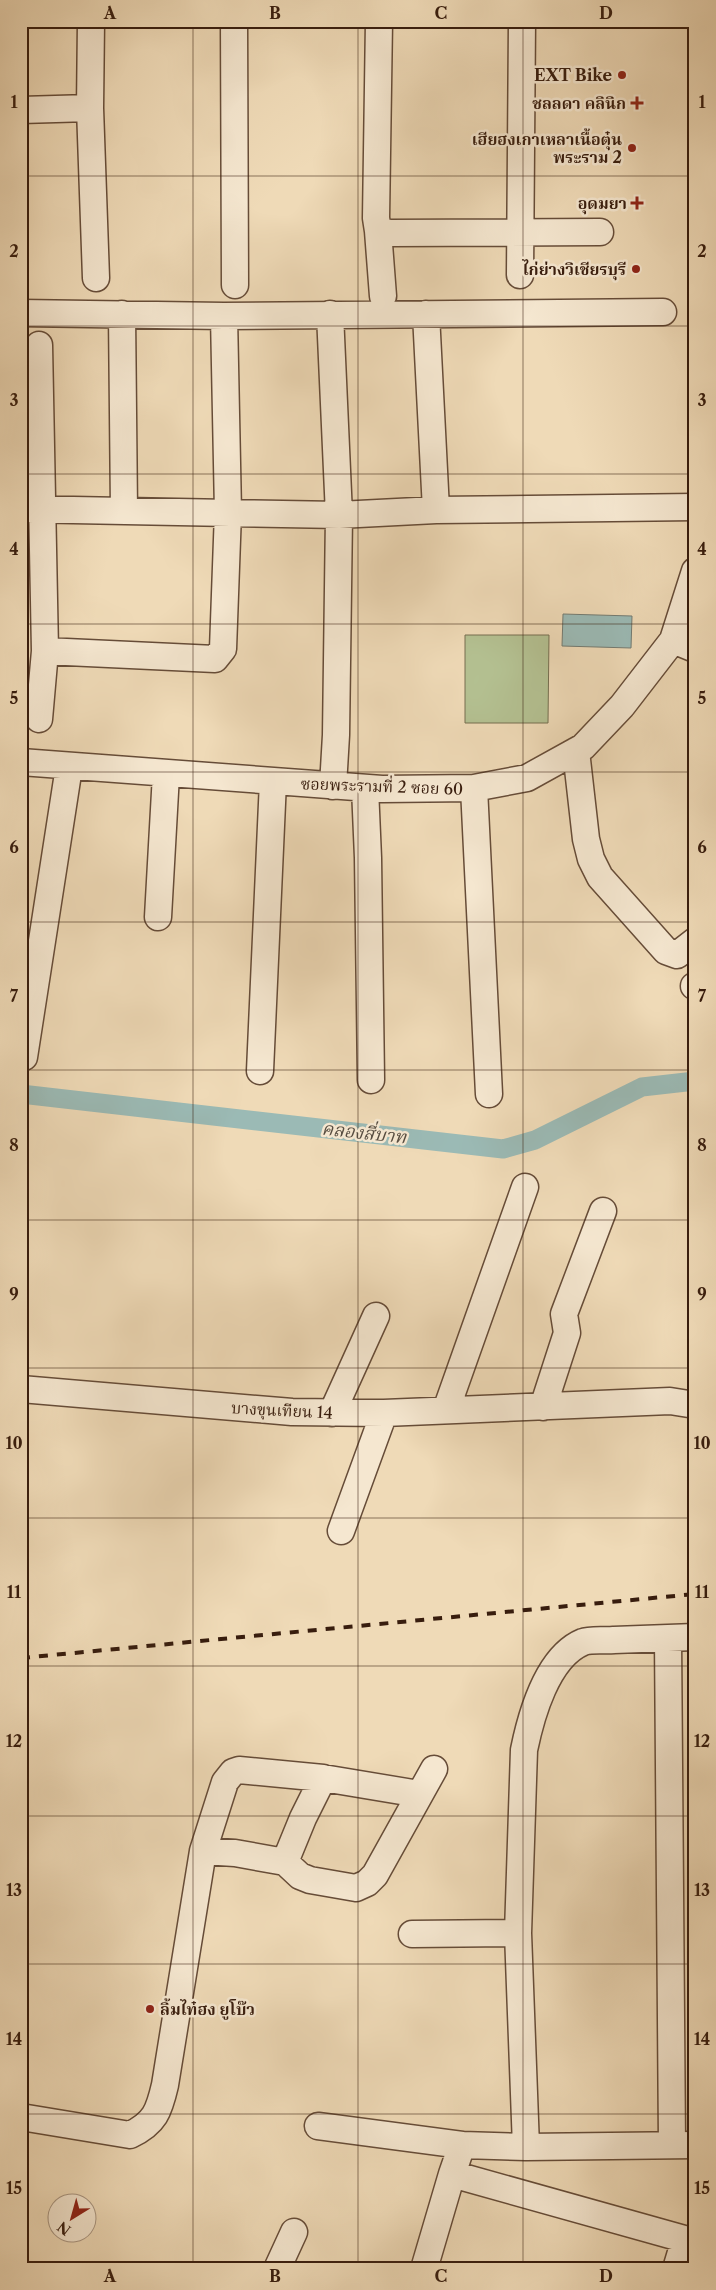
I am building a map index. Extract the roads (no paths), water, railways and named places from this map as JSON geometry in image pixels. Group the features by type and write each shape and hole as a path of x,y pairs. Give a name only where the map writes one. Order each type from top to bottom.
{"street":[{"path":"91,21 90,108 96,278"},
{"path":"234,21 235,284"},
{"path":"379,21 376,209 383,296"},
{"path":"520,275 522,21"},
{"path":"21,110 90,108"},
{"path":"378,231 391,233 600,232"},
{"path":"21,313 224,316 663,312"},
{"path":"122,314 124,511"},
{"path":"330,314 339,515 336,735 333,786"},
{"path":"426,314 436,510"},
{"path":"45,651 211,659 218,656 223,649 228,512 224,316"},
{"path":"39,345 32,509 45,651 39,719"},
{"path":"32,509 339,515 436,510 695,507"},
{"name":"ซอยพระรามที่ 2 ซอย 60","path":"21,762 365,788 474,788 527,778 583,747 684,645 695,571"},
{"path":"576,751 586,839 591,860 600,877 666,951 677,955 695,941"},
{"path":"24,1056 69,767"},
{"path":"158,917 166,774"},
{"path":"260,1071 273,782"},
{"path":"365,788 368,858 371,1080"},
{"path":"474,788 489,1094"},
{"path":"446,1410 525,1187"},
{"path":"543,1407 567,1333 564,1314 602,1211"},
{"path":"332,1413 376,1316"},
{"name":"บางขุนเทียน 14","path":"21,1389 292,1412 332,1413 684,1403"},
{"path":"341,1531 384,1413"},
{"path":"526,2147 518,1933 524,1750 529,1726 537,1702 551,1672 568,1652 584,1642 695,1637"},
{"path":"318,2126 462,2145 526,2147 684,2145 668,1638"},
{"path":"203,1851 235,1853 285,1862 300,1876 310,1880 356,1888 367,1883 375,1875 434,1769"},
{"path":"21,2117 130,2135 144,2128 153,2119 160,2106 165,2085 203,1851 225,1782 233,1772 240,1770 323,1778 419,1794"},
{"path":"285,1862 303,1818 323,1778"},
{"path":"412,1934 518,1933"},
{"path":"424,2269 462,2145"},
{"path":"452,2174 690,2241 676,2269"},
{"path":"277,2269 294,2232"}],"water":[{"path":"563,614 632,616 631,648 562,646"}],"waterway":[{"name":"คลองสี่บาท","path":"21,1094 503,1149 535,1140 642,1087 695,1081"}],"railway":[{"path":"21,1658 695,1594"}],"place":[{"name":"EXT Bike","path":"622,75"},
{"name":"ชลลดา คลินิก","path":"637,103"},
{"name":"เฮียฮงเกาเหลาเนื้อตุ๋น พระราม 2","path":"632,148"},
{"name":"อุดมยา","path":"637,203"},
{"name":"ไก่ย่างวิเชียรบุรี","path":"636,269"},
{"name":"ลิ้มไท๋ฮง ยูโบ๊ว","path":"150,2009"}]}
